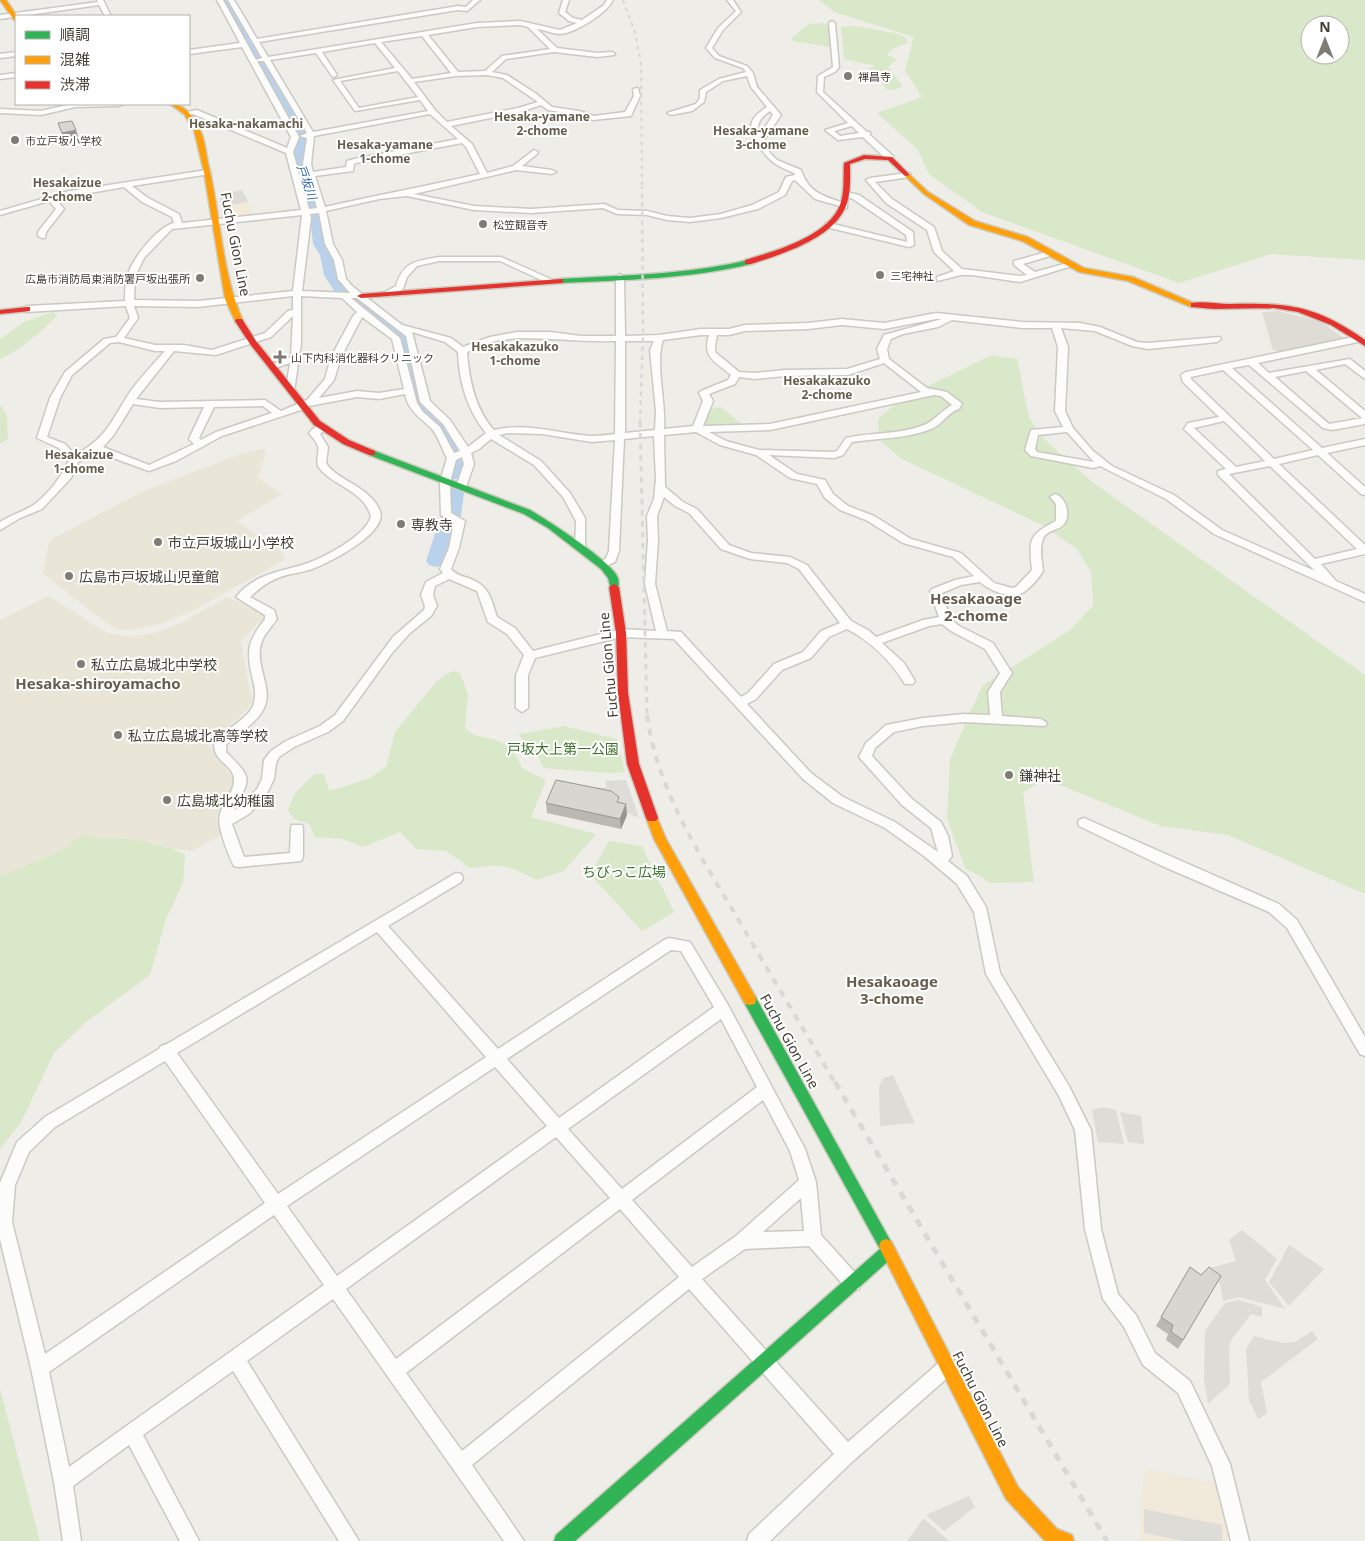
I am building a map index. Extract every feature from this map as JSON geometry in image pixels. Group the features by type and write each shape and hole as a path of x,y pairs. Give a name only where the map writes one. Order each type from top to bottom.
{"main road":[{"path":"3,0 14,17"},
{"name":"Fuchu Gion Line","path":"174,105 186,113 197,130 207,172 229,299 239,320 253,342 323,427 346,442 445,482 527,512 551,526 580,548 601,565 612,577 616,587 621,633 623,693 633,764 660,839 889,1251 1012,1493 1052,1536 1066,1541"},
{"path":"360,296 551,281 676,274 752,260 788,249 829,225 844,206 846,166 848,161 864,157 890,158 926,193 972,223 987,230 1025,239 1082,270 1130,279 1195,305 1277,306 1309,312 1324,317 1362,342"},
{"path":"0,312 27,308"},
{"path":"562,1541 889,1251"}],"street":[{"path":"49,0 53,10"},
{"path":"220,0 243,44 303,136"},
{"path":"231,0 254,42 266,59 303,136 307,164 303,176 315,210"},
{"path":"451,0 458,8"},
{"path":"254,42 458,8 467,9 477,0"},
{"path":"566,0 562,13 571,20 582,22"},
{"path":"254,60 477,25 513,23 560,32 582,22 609,4 610,0"},
{"path":"730,0 739,12 720,29 709,48 717,57 745,67 750,73 754,87 777,115 760,140"},
{"path":"25,15 101,2 108,15"},
{"path":"467,9 469,16 477,25"},
{"path":"0,17 14,17"},
{"path":"832,23 836,67 833,71 821,76 820,92 867,134 890,158"},
{"path":"530,25 554,50"},
{"path":"424,34 456,74"},
{"path":"376,41 410,81 432,112 469,146 484,175"},
{"path":"190,52 243,44"},
{"path":"487,73 504,57 554,50 578,54 612,54"},
{"path":"318,51 334,75"},
{"path":"0,56 15,54"},
{"path":"400,69 336,80 357,110 422,98"},
{"path":"410,81 456,74 487,73 505,76 533,94 550,109 579,113 589,117 617,116 630,112 637,96 636,89"},
{"path":"671,113 689,110 700,105 703,98 702,91 712,84 750,73"},
{"path":"0,77 15,75"},
{"path":"444,125 520,110 541,103"},
{"path":"0,111 41,113 75,105"},
{"path":"771,107 754,121 753,127 756,136 771,161 798,172 799,181 818,197 844,206"},
{"path":"186,113 194,112 289,152 303,176 329,244 338,260 342,279 349,288 410,335 425,402 447,422 466,452 469,464 460,487"},
{"path":"289,152 303,136 432,112"},
{"path":"854,123 829,130 838,138 867,134"},
{"path":"303,176 350,169 350,163 354,161 462,141"},
{"path":"516,168 534,152"},
{"path":"118,339 132,324 134,318 129,303 131,277 140,257 168,227 315,210 379,197 406,194 516,168 552,172"},
{"path":"0,213 69,193 207,172"},
{"path":"907,175 870,180 889,201 931,229 938,252 950,265 960,272"},
{"path":"406,194 474,208 531,211 604,206 617,212 647,212 667,218 690,220 721,216 755,207 782,193 790,179 798,177"},
{"path":"126,185 144,200 176,216 179,225"},
{"path":"829,225 909,245 911,243 910,234 856,197 846,193"},
{"path":"42,236 42,232 60,209 51,199"},
{"path":"291,389 297,344 297,292 307,218 315,210"},
{"path":"1034,276 1017,263 1050,253"},
{"path":"388,294 400,287 402,276 414,264 439,259 501,260 551,281"},
{"path":"940,279 960,272 1020,279 1071,265"},
{"path":"601,565 611,560 614,551 618,437 621,407 620,277"},
{"path":"27,308 129,303 198,304 297,292 360,296"},
{"path":"344,295 396,338 415,409 437,429 452,458 445,482 446,515 460,521 454,548 446,562 445,569 448,575 478,586 484,592 492,620 512,631 530,656"},
{"path":"74,460 62,446 42,438 55,398 72,369 107,341 118,339 155,348 184,348 213,353 253,342 268,335 291,313 297,312"},
{"path":"305,404 329,380 336,357 357,316 363,312"},
{"path":"462,351 493,339 517,335 620,339 659,338 714,331 842,322 884,326 936,316 1022,325 1097,328 1135,344 1148,346 1217,339"},
{"path":"759,453 774,451 832,455 841,452 849,440 889,437 930,427 944,411 956,407 957,404 948,395 924,390 885,360 882,349 887,336 893,333 935,326 950,318"},
{"path":"1055,325 1063,347 1060,411 1069,429 1090,453 1102,463 1130,479 1170,497 1218,532 1336,587 1365,598"},
{"path":"401,327 448,340 462,351"},
{"path":"714,331 710,346 711,353 736,374 755,376 785,373 848,372 885,360"},
{"path":"659,338 655,350 661,411 661,433 659,437 660,499 652,516 653,540 650,584 662,634"},
{"path":"1362,342 1186,374 1186,380 1365,550"},
{"path":"0,527 16,516 38,507 67,476 74,460 96,448 110,434 141,384 171,349"},
{"path":"462,351 462,374 472,400 491,434 502,444 533,460 561,488 580,518 580,548"},
{"path":"272,366 294,359"},
{"path":"1250,361 1326,426 1332,428 1365,421"},
{"path":"1267,376 1347,361 1365,376"},
{"path":"1225,366 1365,492"},
{"path":"1308,368 1365,416"},
{"path":"697,429 708,402 704,393 732,382 736,374"},
{"path":"96,448 149,468 172,459 224,432 305,404 357,394 379,396 409,392"},
{"path":"452,458 476,447 491,434 508,430 542,431 592,439 697,429 770,427 934,392"},
{"path":"131,401 160,404 265,403 279,414"},
{"path":"200,444 194,439 211,403"},
{"path":"1226,418 1191,424 1189,428 1233,470"},
{"path":"298,828 296,857 239,862 225,822 226,814 241,783 240,773 220,753 220,744 228,733 257,710 261,697 254,651 258,636 270,619 270,613 242,597 268,578 285,570 308,567 330,558 375,524 376,516 371,504 321,464 324,451 323,443 314,433 323,427"},
{"path":"697,429 723,443 759,453 794,476 821,482 829,496 844,508 870,518 907,541 957,555 990,585 1012,592 1020,590 1038,571 1036,556 1039,534 1044,528 1059,524 1061,521 1061,504 1055,498"},
{"path":"1069,429 1034,432 1030,450 1034,454 1093,465 1102,463"},
{"path":"1336,587 1222,473 1365,442"},
{"path":"660,488 679,504 693,511 725,547 750,556 772,556 790,560 803,567 847,624 864,633 874,642 900,666 909,681"},
{"path":"1313,563 1365,550"},
{"path":"225,822 237,818 266,786 269,776 268,764 274,755 330,727 339,718 403,634 429,613 431,606 427,595 430,584 448,575"},
{"path":"982,578 959,582 936,591 945,620 956,630 973,636 990,647 1006,673 994,692 996,719"},
{"path":"874,642 926,623 945,620"},
{"path":"741,702 752,696 778,667 806,654 825,634 847,624"},
{"path":"530,656 621,633 677,635 741,702 806,776 838,800 890,825 962,880 980,912 993,974 1064,1091 1083,1130 1093,1229 1103,1274 1112,1299 1130,1321 1149,1359 1184,1387 1221,1464 1240,1541"},
{"path":"522,708 522,675 530,656"},
{"path":"940,862 945,856 941,836 936,825 907,802 865,757 870,746 890,728 923,722 964,718 1041,723"},
{"path":"1084,823 1165,861 1274,908 1292,924 1365,1050"},
{"path":"72,1541 63,1482 40,1368 4,1222 7,1185 23,1147 50,1122 166,1050 456,878"},
{"path":"378,924 847,1455"},
{"path":"40,1368 275,1205 669,944 685,946 723,1009 798,1149 808,1182 813,1238 853,1283"},
{"path":"63,1482 723,1009"},
{"path":"166,1050 515,1541"},
{"path":"395,1370 766,1090"},
{"path":"461,1463 691,1277 742,1241 808,1182"},
{"path":"742,1241 813,1238"},
{"path":"235,1358 350,1541"},
{"path":"756,1541 847,1455 948,1366"},
{"path":"132,1432 190,1541"}],"shaded area":[{"path":"242,190 255,216 223,220 219,195"},
{"path":"242,190 248,202 228,206 233,217 251,214 252,216 223,220 219,195"},
{"path":"1278,311 1321,322 1344,338 1279,352 1273,350 1262,312"},
{"name":"市立戸坂城山小学校","path":"263,449 266,452 258,478 282,494 237,521 283,553 284,560 190,612 157,625 121,630 109,625 43,574 48,546 52,539 144,491 243,453"},
{"path":"48,596 107,633 131,637 158,632 181,623 227,597 266,615 241,641 249,688 253,700 249,708 226,728 216,740 207,744 234,779 233,786 216,818 221,835 192,851 172,849 152,842 124,839 95,839 84,834 66,848 0,877 0,620"},
{"path":"626,780 639,818 580,793 595,787 607,788 605,781"},
{"path":"893,1075 915,1123 880,1126 879,1086 883,1078"},
{"path":"1102,1107 1116,1110 1124,1144 1098,1142 1092,1110"},
{"path":"1120,1112 1141,1116 1144,1144 1128,1142"},
{"path":"1242,1230 1277,1259 1265,1280 1285,1309 1239,1297 1223,1301 1220,1284 1206,1269 1236,1261 1229,1240"},
{"path":"1289,1245 1324,1269 1289,1306 1269,1282"},
{"path":"1239,1300 1262,1307 1262,1317 1251,1314 1232,1339 1229,1347 1230,1384 1208,1404 1204,1380 1205,1331 1225,1303"},
{"path":"1312,1331 1318,1339 1261,1382 1267,1413 1258,1419 1249,1400 1246,1349 1254,1336 1282,1343 1295,1342"},
{"path":"1147,1469 1220,1484 1229,1534 1227,1541 1140,1541 1143,1479"},
{"path":"969,1496 975,1507 944,1531 926,1515"},
{"path":"1144,1509 1222,1525 1222,1541 1184,1541 1144,1533"},
{"path":"924,1519 949,1541 907,1541"}],"green space":[{"path":"819,0 1365,0 1365,260 1271,254 1179,283 982,212 929,174 918,150 877,113 922,97 905,70 914,37 834,12"},
{"path":"824,23 830,27 831,45 828,47 793,41 792,38 808,24"},
{"path":"854,26 895,33 905,37 908,43 894,48 886,55 897,59 888,67 903,86 894,90 887,90 869,68 876,66 844,59 841,27"},
{"path":"53,312 57,315 44,328 16,350 0,359 0,339 24,322"},
{"path":"992,355 1017,359 1029,418 1045,440 1092,482 1365,675 1365,894 1228,835 1161,826 1045,779 1023,792 1034,882 991,883 965,868 947,818 950,759 982,686 1069,631 1093,606 1091,572 1077,549 1042,525 900,458 879,439 878,419 901,399"},
{"path":"0,405 7,415 8,439 0,444"},
{"path":"721,407 744,426 706,427 703,425 710,409"},
{"path":"459,671 468,694 465,728 474,735 496,740 512,748 522,768 546,780 531,817 596,834 564,871 536,880 504,866 470,868 446,851 416,849 400,832 363,847 342,839 315,837 309,824 294,819 288,810 295,793 315,774 324,774 329,791 368,779 386,767 395,732 436,682 450,672"},
{"name":"戸坂大上第一公園","path":"565,726 617,739 625,772 608,773 543,768 539,758 518,734"},
{"path":"84,834 100,838 142,841 185,854 183,883 166,919 150,975 86,1022 54,1053 21,1122 0,1149 0,877 66,848"},
{"name":"ちびっこ広場","path":"609,841 642,846 674,912 642,931 590,874"},
{"path":"0,1389 40,1541 0,1541"}],"building":[{"path":"72,121 76,130 62,133 58,123"},
{"path":"556,780 611,791 619,797 617,802 626,804 620,819 546,803"},
{"path":"1190,1267 1201,1275 1209,1267 1221,1276 1183,1340 1171,1332 1173,1325 1161,1317"}],"waterway":[{"name":"戸坂川","path":"225,0 303,132 299,162 316,206 321,244 328,255 332,275 342,291"},
{"name":"戸坂川","path":"354,301 396,327 406,339 418,404 439,424 448,437 457,455 456,475"},
{"name":"戸坂川","path":"436,561 451,516 454,493"}],"railway":[{"path":"623,0 635,33 641,64 642,188"},
{"path":"640,423 643,334 642,187"},
{"path":"640,423 647,716"},
{"path":"647,715 652,743 660,770 682,821 709,871 835,1083"},
{"path":"835,1082 1107,1541"}],"traffic: fast":[{"path":"560,281 702,272 748,262"},
{"path":"372,453 527,512 551,526 604,567 613,577 614,587"},
{"path":"750,1000 886,1246"},
{"path":"562,1541 889,1251"}],"traffic: slow":[{"path":"3,0 15,18"},
{"path":"174,105 186,113 197,130 207,172 229,299 239,321"},
{"path":"907,175 926,193 972,223 1025,239 1082,270 1130,279 1194,305"},
{"path":"652,818 660,839 750,1000"},
{"path":"886,1246 1012,1493 1052,1536 1066,1541"}],"traffic: jam":[{"path":"748,262 774,254 802,242 827,227 836,217 845,201 847,163 864,157 890,158 907,175"},
{"path":"361,296 560,281"},
{"path":"1194,305 1287,307 1311,313 1334,323 1365,344"},
{"path":"0,312 27,309"},
{"path":"239,321 253,342 317,423 346,442 372,453"},
{"path":"614,587 621,633 623,693 633,764 652,818"}],"place":[{"name":"禅昌寺","path":"848,76"},
{"name":"市立戸坂小学校","path":"15,140"},
{"name":"松笠観音寺","path":"483,224"},
{"name":"三宅神社","path":"880,275"},
{"name":"広島市消防局東消防署戸坂出張所","path":"200,278"},
{"name":"山下内科消化器科クリニック","path":"280,357"},
{"name":"専教寺","path":"401,524"},
{"name":"市立戸坂城山小学校","path":"158,542"},
{"name":"広島市戸坂城山児童館","path":"69,576"},
{"name":"私立広島城北中学校","path":"81,664"},
{"name":"私立広島城北高等学校","path":"118,735"},
{"name":"鎌神社","path":"1009,775"},
{"name":"広島城北幼稚園","path":"167,800"}],"district":[{"name":"Hesaka-nakamachi","path":"246,123"},
{"name":"Hesaka-yamane 2-chome","path":"542,123"},
{"name":"Hesaka-yamane 3-chome","path":"761,137"},
{"name":"Hesaka-yamane 1-chome","path":"385,151"},
{"name":"Hesakaizue 2-chome","path":"67,189"},
{"name":"Hesakakazuko 1-chome","path":"515,353"},
{"name":"Hesakakazuko 2-chome","path":"827,387"},
{"name":"Hesakaizue 1-chome","path":"79,461"},
{"name":"Hesakaoage 2-chome","path":"976,606"},
{"name":"Hesaka-shiroyamacho","path":"98,683"},
{"name":"Hesakaoage 3-chome","path":"892,990"}]}
